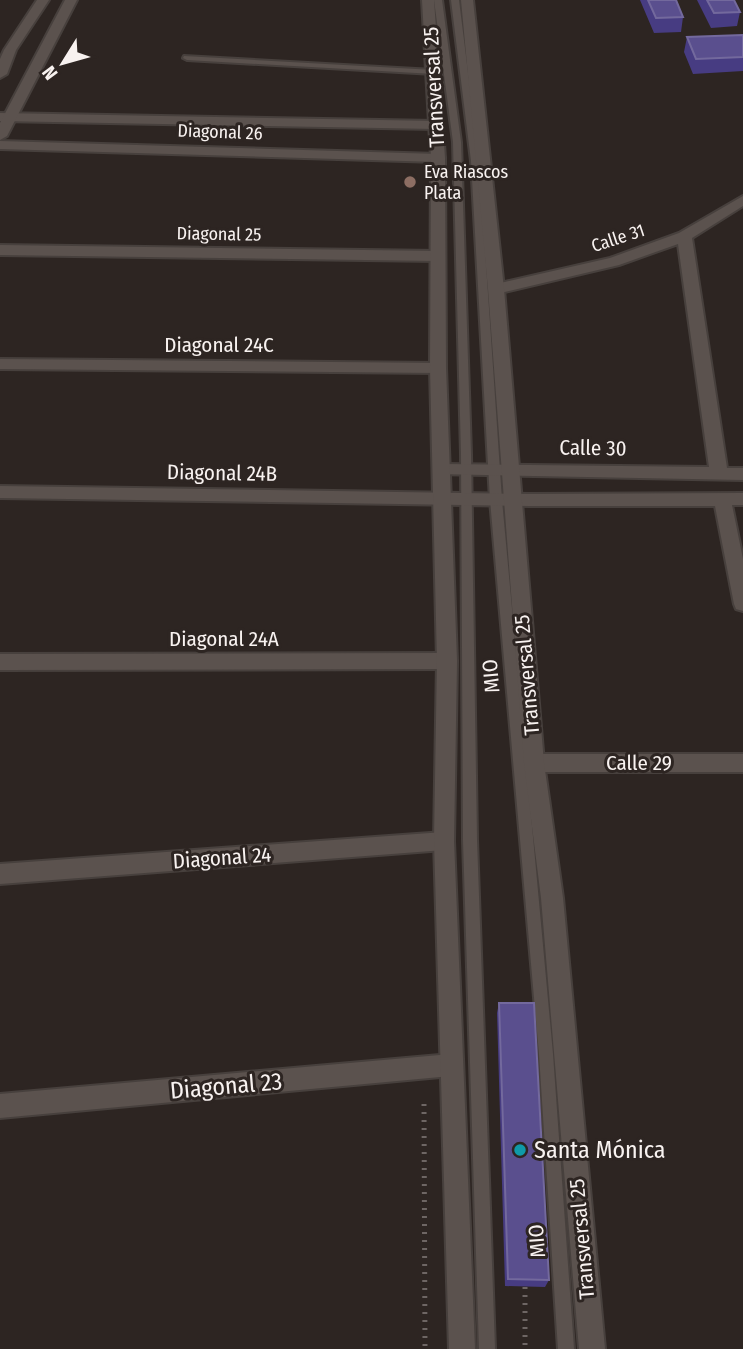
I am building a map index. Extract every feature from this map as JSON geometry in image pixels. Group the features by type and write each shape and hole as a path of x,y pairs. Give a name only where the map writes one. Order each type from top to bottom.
{"street":[{"path":"0,74 5,50 43,0"},
{"path":"0,136 4,118 71,0"},
{"name":"Transversal 25","path":"428,0 438,158 438,368 447,661 444,841 462,1349"},
{"name":"Transversal 25","path":"467,0 496,289 505,500 552,898 592,1349"},
{"name":"Diagonal 26","path":"4,118 436,125"},
{"name":"Diagonal 26","path":"0,145 438,158"},
{"name":"Calle 31","path":"496,289 614,262 684,236 743,200"},
{"path":"684,236 719,474"},
{"name":"Diagonal 25","path":"0,250 438,256"},
{"name":"Diagonal 24C","path":"0,364 438,368"},
{"name":"Calle 30","path":"442,470 743,474"},
{"name":"Diagonal 24B","path":"0,492 443,499"},
{"path":"443,499 743,499"},
{"path":"722,499 743,604"},
{"name":"Diagonal 24A","path":"0,662 447,661"},
{"name":"Calle 29","path":"534,763 743,763"},
{"name":"Diagonal 24","path":"0,874 444,841"},
{"name":"Diagonal 23","path":"0,1106 451,1066"}],"lane":[{"name":"MIO","path":"438,0 457,142 466,470 470,840 487,1349"},
{"path":"455,0 475,161 503,470"},
{"path":"187,58 434,72"},
{"name":"MIO","path":"505,500 566,1349"}],"path":[{"path":"525,1287 525,1349"}],"building":[{"path":"648,0 676,0 683,17 656,18"},
{"path":"707,0 734,0 740,12 714,13"},
{"path":"743,35 743,57 696,59 687,37"},
{"name":"Santa Mónica","path":"499,1003 534,1003 549,1280 508,1279"}],"place":[{"name":"Eva Riascos Plata","path":"410,182"},
{"name":"Santa Mónica","path":"520,1150"}]}
